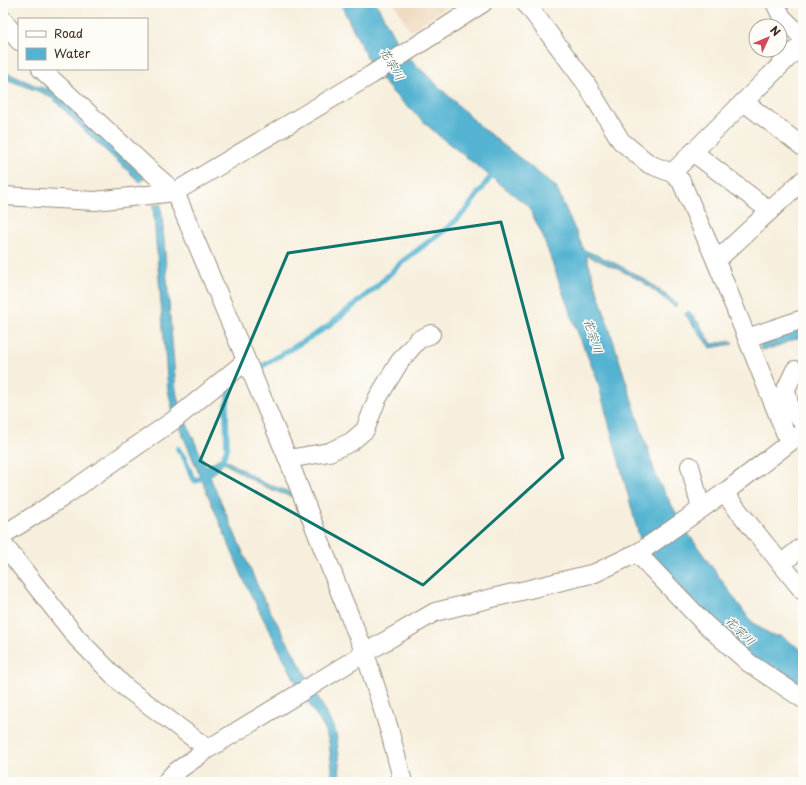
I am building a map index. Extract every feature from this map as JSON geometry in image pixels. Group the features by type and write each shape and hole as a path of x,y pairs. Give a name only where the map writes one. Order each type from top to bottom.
{"street":[{"path":"3,196 95,201 175,192 371,75 483,3"},
{"path":"166,782 174,773 208,749 300,692 435,612 595,572 639,552 724,493 796,437 747,338 716,261 681,181 672,173 649,164 621,142 585,82 526,3"},
{"path":"774,3 782,17 803,38"},
{"path":"3,20 18,40"},
{"path":"672,173 803,43"},
{"path":"42,70 175,192 288,459 365,653 390,728 403,782"},
{"path":"744,102 803,147"},
{"path":"693,152 770,211"},
{"path":"716,261 803,180"},
{"path":"747,338 803,319"},
{"path":"288,459 329,452 351,442 365,430 377,399 400,361 418,340 431,334"},
{"path":"3,535 60,499 179,416 246,361"},
{"path":"796,370 786,389 789,405 803,423"},
{"path":"690,466 694,514"},
{"path":"724,493 803,591"},
{"path":"3,544 77,638 125,687 208,749"},
{"path":"781,564 803,546"},
{"path":"639,552 705,624 749,664 803,699"}],"highlighted area":[{"path":"501,222 563,458 423,585 200,461 288,253"}],"shaded area":[{"path":"394,3 452,3 410,31"}],"water":[{"name":"花宗川","path":"340,3 376,3 398,44 414,63 481,127 556,187 584,250 633,273 656,287 677,304 675,307 643,282 586,255 657,479 687,532 750,620 770,635 781,636 803,651 803,693 761,667 652,561 639,536 597,379 573,321 542,234 528,206 438,135 395,95 381,79 369,61"},
{"path":"31,70 35,70 145,178 140,182 91,137 53,99 43,93 3,78 3,71 50,90"},
{"path":"161,204 176,390 180,408 206,467 220,458 223,458 264,483 293,493 294,497 275,491 224,463 210,477 262,596 318,697 336,733 340,764 339,782 331,782 332,769 329,742 324,728 298,686 246,585 173,412 168,390 153,205"},
{"path":"688,311 699,323 712,344 732,341 733,344 710,348 685,314"},
{"path":"803,328 803,336 772,348 761,350 760,344 777,339"}],"waterway":[{"path":"261,367 327,327 375,288 403,261 450,226 467,209 495,171"},
{"path":"221,462 227,449 226,413 229,390 231,387"},
{"path":"178,449 185,459 192,477 196,481 206,474"}]}
